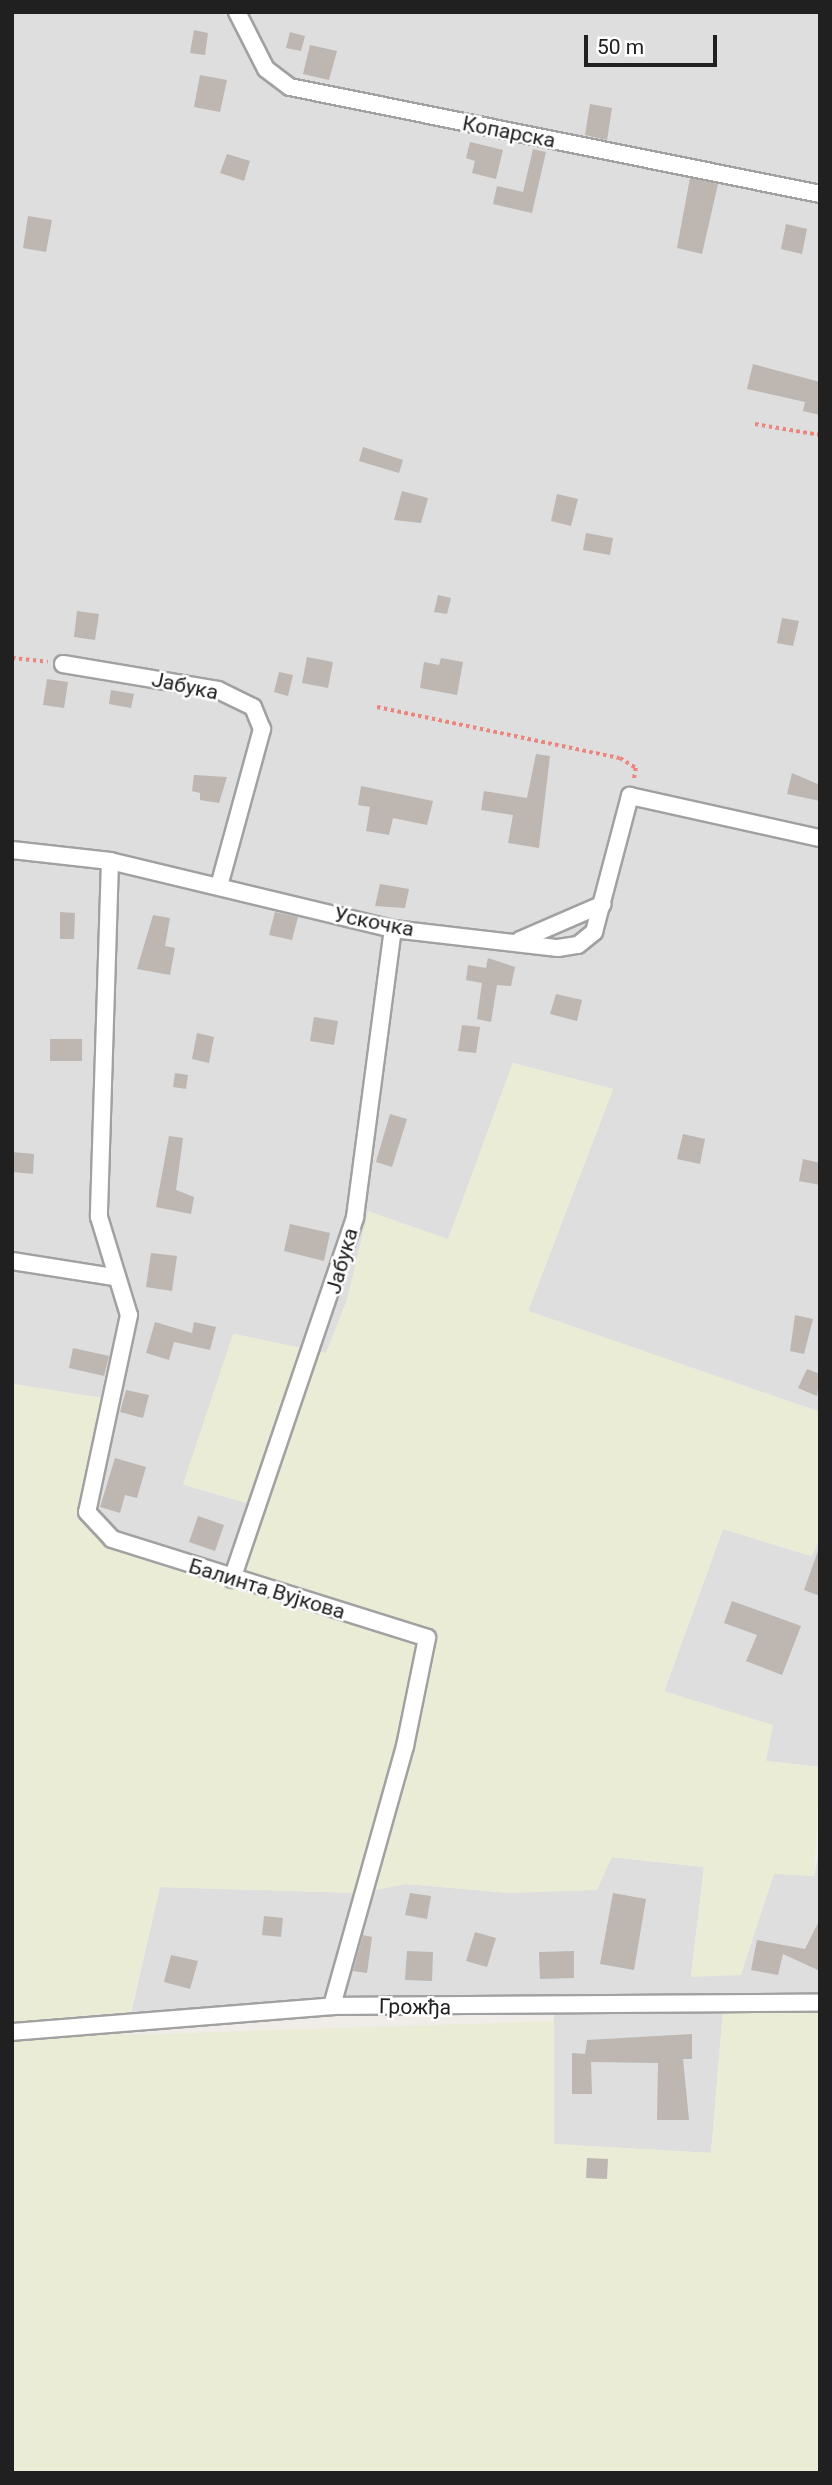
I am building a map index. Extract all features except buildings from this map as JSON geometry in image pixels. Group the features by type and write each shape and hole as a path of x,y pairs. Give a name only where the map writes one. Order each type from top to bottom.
{"street":[{"name":"Копарска","path":"237,12 261,61 290,88 820,194"},
{"name":"Јабука","path":"63,664 218,690 253,707 262,729 219,886"},
{"name":"Ускочка","path":"12,850 110,861 393,929 578,945 594,932 630,796"},
{"path":"630,796 820,838"},
{"path":"12,1261 113,1277 99,1217 110,861"},
{"path":"520,940 603,904"},
{"name":"Јабука","path":"232,1579 355,1217 393,929"},
{"name":"Балинта Вујкова","path":"113,1277 129,1315 87,1512 112,1539 426,1638 405,1746 332,2006"},
{"name":"Грожђа","path":"12,2032 332,2006 820,2003"}],"path":[{"path":"755,424 820,435"},
{"path":"12,658 63,664"},
{"path":"377,707 621,758 636,768 630,796"}],"shaded area":[{"path":"12,12 820,12 820,1412 528,1311 613,1089 513,1063 448,1240 369,1212 347,1300 326,1353 234,1334 184,1485 253,1505 232,1579 87,1530 115,1400 12,1384"},
{"path":"723,1529 811,1556 820,1538 820,1767 765,1761 664,1692"},
{"path":"820,1849 820,1994 724,1998 711,2153 553,2144 554,2003 129,2022 160,1887 359,1893 406,1884 511,1893 611,1857 704,1867 691,1976 774,1873 814,1876"}],"green space":[{"path":"513,1063 613,1089 528,1311 820,1412 820,1538 812,1556 723,1529 664,1691 773,1725 766,1761 820,1767 814,1876 774,1874 741,1975 691,1977 704,1867 612,1857 597,1890 511,1893 406,1884 359,1893 160,1887 125,2035 554,2021 554,2144 711,2153 724,1998 820,1994 820,2473 12,2473 12,1384 116,1400 88,1530 232,1579 253,1505 183,1484 233,1334 326,1353 347,1300 368,1211 448,1239"}]}
